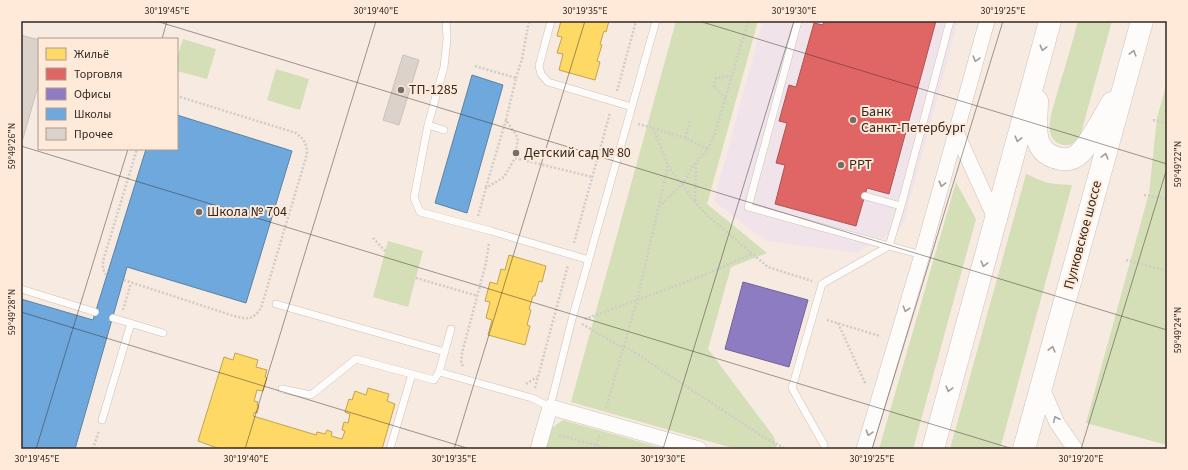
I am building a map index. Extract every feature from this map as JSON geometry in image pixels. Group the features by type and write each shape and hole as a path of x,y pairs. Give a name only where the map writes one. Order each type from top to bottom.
{"main road":[{"path":"933,449 1050,21"},
{"name":"Пулковское шоссе","path":"1024,449 1142,21"},
{"path":"1036,74 1037,142 1046,154 1062,159 1071,159 1080,153 1124,85"}],"street":[{"path":"864,449 922,255 987,21"},
{"path":"956,132 996,220"},
{"path":"1041,386 1057,423 1075,449"},
{"path":"538,449 550,407 699,449"}],"lane":[{"path":"446,21 448,39 444,67 428,125 414,198 420,212 589,260"},
{"path":"551,21 539,66 541,74 548,82 632,108"},
{"path":"440,372 532,398 550,407 572,319 656,21"},
{"path":"798,21 748,207 922,255"},
{"path":"824,445 792,388 822,284 889,246 950,21"},
{"path":"428,125 444,130"},
{"path":"865,196 901,206"},
{"path":"21,289 95,312"},
{"path":"276,304 445,352"},
{"path":"113,318 163,333"},
{"path":"102,420 131,324"},
{"path":"282,389 311,395 356,359 434,380 440,372 451,329"},
{"path":"390,449 412,374"}],"path":[{"path":"475,227 482,207 522,59 529,21"},
{"path":"532,398 636,21"},
{"path":"659,207 682,184 696,163 708,149 715,133 726,98 748,21"},
{"path":"475,66 516,78"},
{"path":"726,98 714,87 716,78 732,76"},
{"path":"124,280 234,316 249,319 256,316 261,308 308,154 307,145 296,133 178,96"},
{"path":"609,115 685,138 708,149"},
{"path":"486,188 504,178 515,158 518,138 506,120"},
{"path":"1153,120 1167,123"},
{"path":"685,138 690,121"},
{"path":"653,128 668,166 695,202 708,216 768,267 822,284"},
{"path":"106,275 103,269 104,261 137,150"},
{"path":"515,158 592,177"},
{"path":"695,202 696,163"},
{"path":"596,447 637,301 668,166"},
{"path":"1144,195 1167,199"},
{"path":"467,369 461,363 461,358 486,263 491,231"},
{"path":"373,238 386,252"},
{"path":"752,254 697,278 637,301 578,321 618,345 628,348 765,438 786,449"},
{"path":"1126,260 1167,271"},
{"path":"416,278 478,296"},
{"path":"120,320 131,283"},
{"path":"555,316 572,319"},
{"path":"827,320 880,336"},
{"path":"838,324 866,385"},
{"path":"524,385 538,377"},
{"path":"93,449 102,420"},
{"path":"543,430 596,447 608,449"}],"shaded area":[{"path":"763,21 958,21 903,225 857,253 766,241 714,201"}],"green space":[{"path":"676,21 758,21 707,204 767,253 731,267 708,349 774,437 777,449 736,449 571,402"},
{"path":"1078,21 1112,21 1081,133 1074,142 1065,145 1059,144 1051,135 1050,122"},
{"path":"183,39 216,49 207,79 178,71 178,55"},
{"path":"276,69 309,79 300,110 267,100"},
{"path":"1167,82 1167,445 1086,423 1149,193 1157,118"},
{"path":"1026,174 1048,183 1072,185 1000,449 950,449"},
{"path":"956,182 976,219 913,449 879,449"},
{"path":"388,241 423,251 408,307 373,297"},
{"path":"563,420 665,449 544,449 549,430"}],"building: Жильё":[{"path":"561,21 609,21 606,32 604,31 600,44 602,45 597,61 600,62 595,80 559,70 563,54 557,53 562,37 557,36"},
{"path":"509,255 546,266 542,282 539,281 535,296 533,296 529,309 531,310 527,325 530,326 525,345 488,335 492,320 486,318 490,302 485,301 490,282 497,284 501,269 505,270"},
{"path":"235,353 258,360 256,367 267,370 265,377 267,378 263,391 257,390 254,401 258,402 257,405 259,406 257,413 255,412 253,416 316,435 317,432 325,434 327,430 332,432 331,436 342,439 345,431 342,430 344,422 348,423 350,414 345,412 349,399 352,400 355,391 366,395 368,388 389,394 387,401 395,404 382,449 220,449 198,441 224,357 233,360"}],"building: Торговля":[{"path":"824,21 936,21 889,194 867,188 856,226 775,204 785,165 776,163 787,123 779,121 789,85 796,87 814,23 823,25"}],"building: Офисы":[{"path":"743,282 808,300 789,367 725,349"}],"building: Школы":[{"path":"472,75 503,85 467,213 435,203"},
{"path":"178,115 292,151 246,303 127,267 75,449 21,449 21,299 93,320 146,150 178,150"}],"building: Прочее":[{"path":"21,35 38,40 38,86 21,145"},
{"name":"ТП-1285","path":"403,55 419,60 399,125 383,120"}],"place":[{"name":"ТП-1285","path":"401,90"},
{"name":"Банк Санкт-Петербург","path":"853,120"},
{"name":"Детский сад № 80","path":"516,153"},
{"name":"РРТ","path":"841,165"},
{"name":"Школа № 704","path":"199,212"}]}
